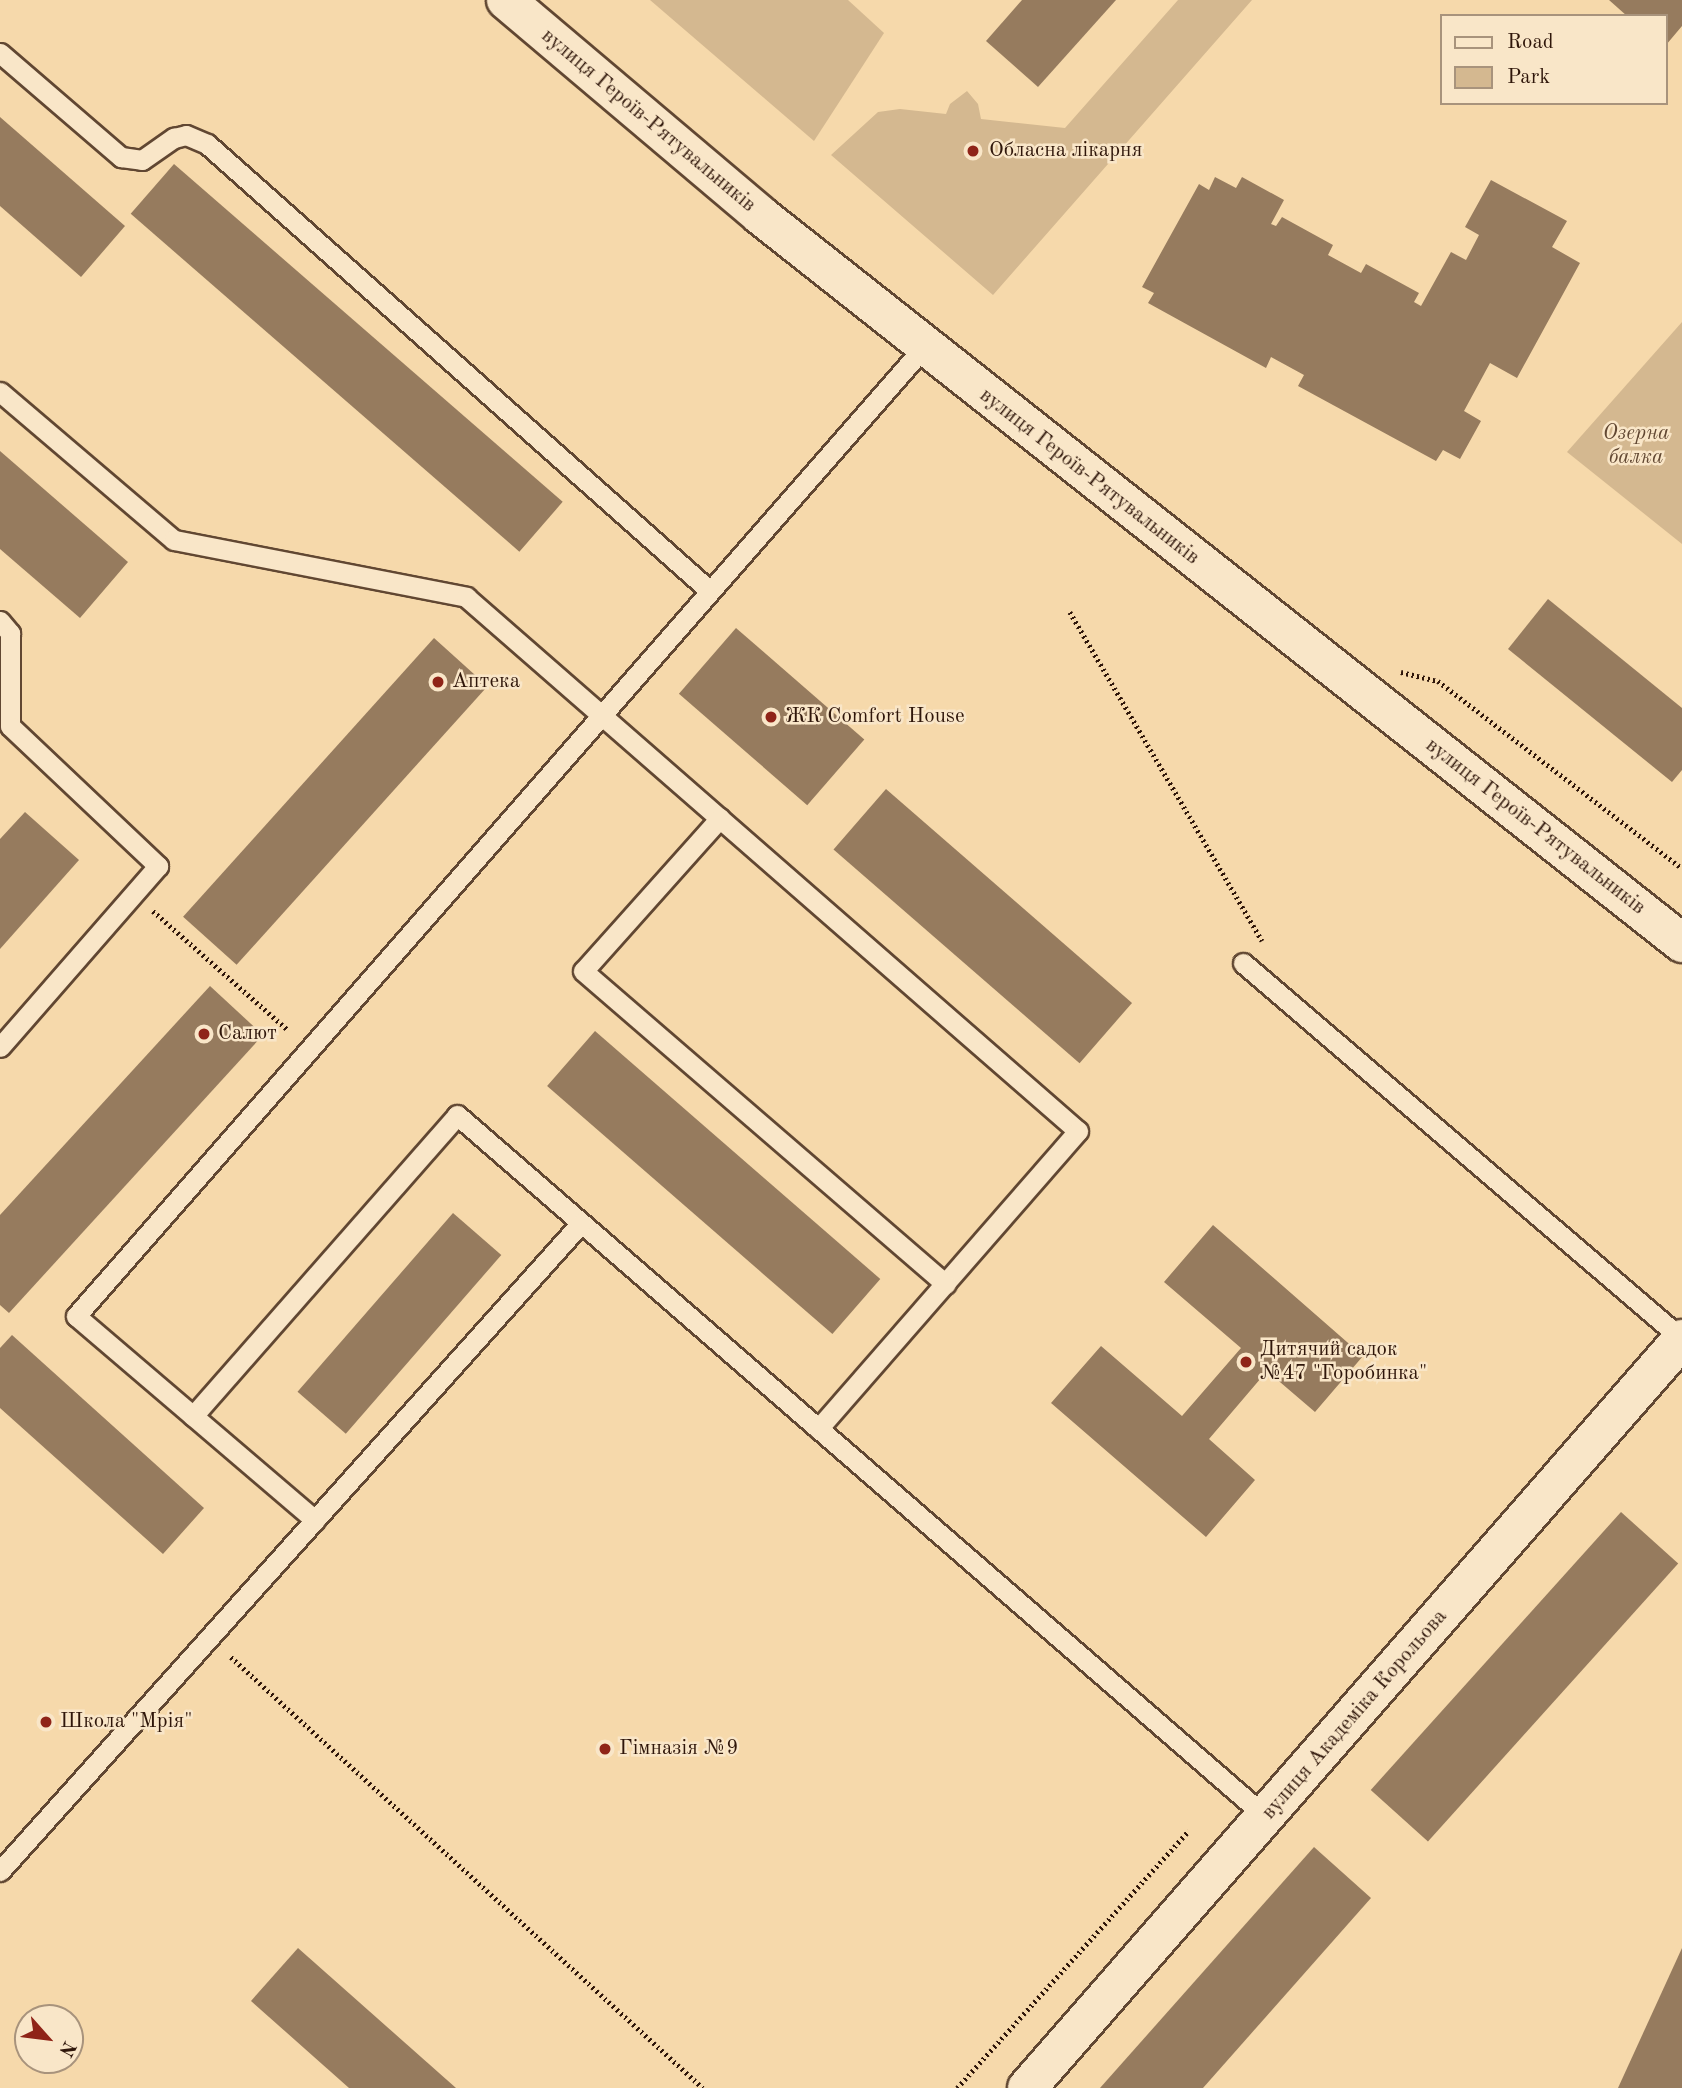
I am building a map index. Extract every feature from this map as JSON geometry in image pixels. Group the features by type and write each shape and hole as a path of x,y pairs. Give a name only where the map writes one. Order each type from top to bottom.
{"main road":[{"name":"вулиця Героїв-Рятувальників","path":"506,0 760,215 1682,943"},
{"name":"вулиця Академіка Корольова","path":"1027,2088 1682,1339"}],"lane":[{"path":"0,53 121,157 142,160 174,138 186,135 207,144 710,591"},
{"path":"315,1520 76,1316 924,346"},
{"path":"0,392 174,540 466,597 1078,1131 818,1429"},
{"path":"0,621 10,633 5,731 158,866 0,1047"},
{"path":"720,818 583,971 944,1284"},
{"path":"1243,963 1682,1339"},
{"path":"193,1416 457,1115 1266,1817"},
{"path":"0,1871 581,1223"}],"path":[{"path":"1070,612 1266,947"},
{"path":"134,894 310,1049"},
{"path":"209,1639 703,2088"},
{"path":"957,2088 1188,1832"}],"green space":[{"path":"650,0 848,0 884,33 814,141"},
{"path":"1178,0 1252,0 993,295 831,155 878,112 900,109 946,114 950,104 967,91 978,104 981,119 1065,128"},
{"name":"Озерна балка","path":"1682,322 1682,544 1567,452"}],"building":[{"path":"1022,0 1116,0 1038,87 986,41"},
{"path":"1609,0 1682,0 1682,26 1668,43 1668,14 1625,14"},
{"path":"0,117 125,226 81,277 0,206"},
{"path":"174,164 563,502 519,552 131,214"},
{"path":"1215,177 1236,188 1242,177 1284,200 1271,224 1276,226 1282,217 1333,245 1328,255 1361,273 1366,264 1419,293 1414,302 1421,306 1451,252 1466,260 1479,235 1465,227 1491,180 1567,221 1552,247 1580,263 1517,378 1490,363 1464,411 1481,421 1460,459 1443,450 1436,461 1298,386 1304,375 1271,357 1266,368 1148,303 1154,293 1142,287 1199,184 1209,190"},
{"path":"0,451 128,562 80,618 0,549"},
{"path":"1548,599 1682,708 1682,770 1672,782 1508,649"},
{"name":"ЖК Comfort House","path":"736,628 864,740 807,805 679,694"},
{"path":"434,638 488,686 237,965 183,917"},
{"path":"886,789 1132,1003 1080,1063 834,849"},
{"path":"25,812 79,860 0,949 0,839"},
{"path":"210,986 263,1035 9,1313 0,1305 0,1215"},
{"path":"595,1031 880,1279 832,1334 547,1086"},
{"path":"453,1213 501,1255 346,1434 298,1392"},
{"path":"1213,1225 1363,1356 1315,1412 1267,1371 1209,1439 1255,1480 1206,1537 1051,1403 1101,1346 1182,1416 1241,1348 1164,1282"},
{"path":"12,1335 204,1508 163,1554 0,1408 0,1348"},
{"path":"1621,1512 1678,1564 1428,1841 1371,1790"},
{"path":"1314,1847 1371,1898 1203,2088 1100,2088"},
{"path":"298,1948 456,2088 349,2088 251,2001"},
{"path":"1682,1948 1682,2088 1618,2088"}],"place":[{"name":"Обласна лікарня","path":"973,151"},
{"name":"Аптека","path":"438,682"},
{"name":"ЖК Comfort House","path":"771,717"},
{"name":"Салют","path":"204,1034"},
{"name":"Дитячий садок №47 \"Горобинка\"","path":"1246,1362"},
{"name":"Школа \"Мрія\"","path":"46,1722"},
{"name":"Гімназія №9","path":"605,1749"}]}
